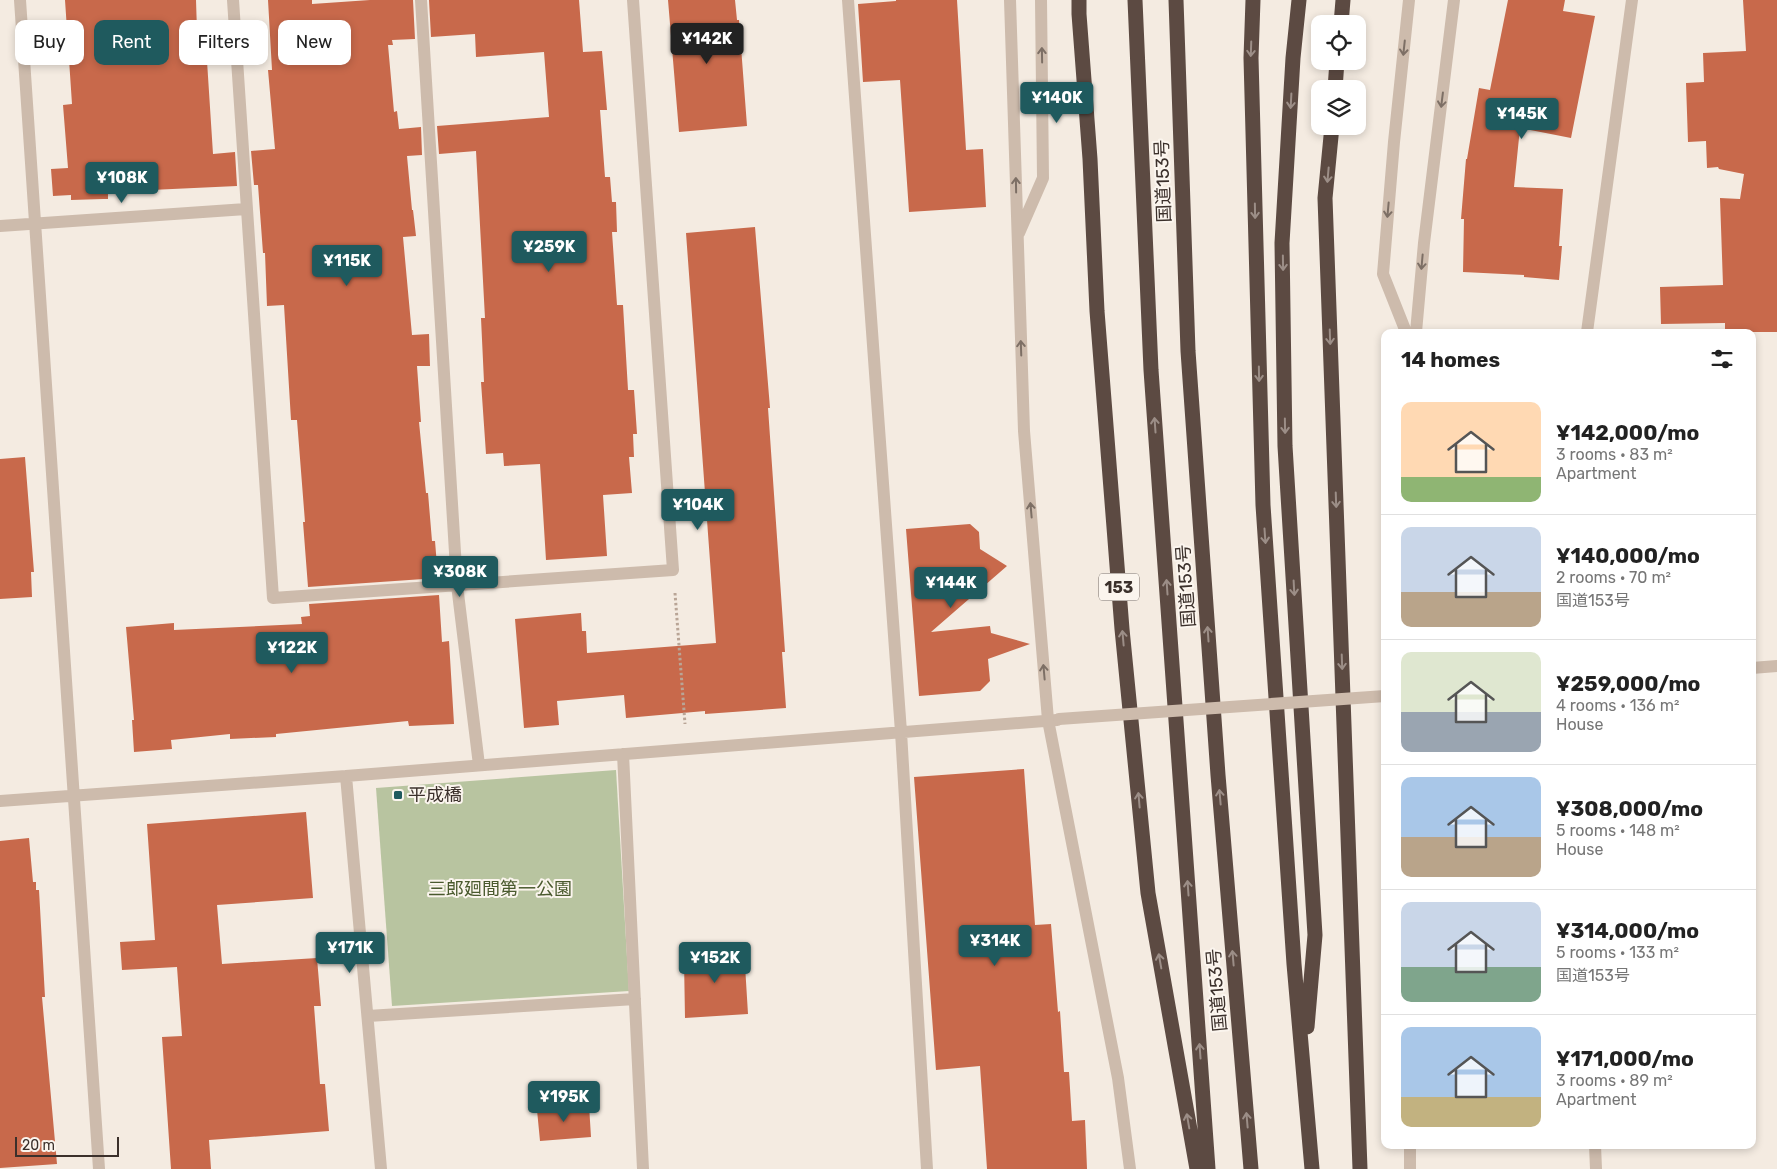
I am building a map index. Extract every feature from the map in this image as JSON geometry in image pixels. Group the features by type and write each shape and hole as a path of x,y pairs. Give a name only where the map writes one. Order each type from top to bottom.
{"highway":[{"name":"153","path":"1079,0 1090,159 1097,311 1122,629 1148,893 1197,1169"},
{"path":"1135,0 1151,370 1208,1169"},
{"name":"国道153号","path":"1176,0 1188,351 1219,785 1251,1169"},
{"path":"1253,0 1251,58 1263,506 1294,954 1312,1169"},
{"path":"1299,0 1293,58 1282,243 1285,446 1315,935 1303,1067"},
{"path":"1342,15 1343,0"},
{"path":"1331,135 1326,198 1360,1169"}],"street":[{"path":"20,0 99,1169"},
{"path":"233,0 273,598 673,570 633,0"},
{"path":"421,0 457,584 478,766"},
{"path":"848,0 901,732 927,1169"},
{"path":"1010,0 1024,431 1054,720 1118,1078 1130,1169"},
{"path":"1017,238 1043,178 1041,0"},
{"path":"1405,329 1383,274 1394,142 1409,0"},
{"path":"1416,329 1424,242 1454,0"},
{"path":"1587,329 1632,0"},
{"path":"0,226 246,210"},
{"path":"1756,668 1777,666"},
{"path":"0,801 1381,696"},
{"path":"623,754 643,1169"},
{"path":"346,776 380,1169"},
{"path":"368,1016 635,999"},
{"path":"1410,1149 1410,1169"},
{"path":"1595,1149 1596,1169"}],"path":[{"path":"673,570 686,749"}],"green space":[{"name":"三郎廻間第一公園","path":"616,770 629,991 392,1006 376,788"}],"building":[{"path":"65,0 196,0 197,20 179,20 179,65 207,65 213,154 235,152 237,186 108,192 108,199 71,200 71,195 53,196 51,169 68,168 63,105 72,104 69,65 84,65 84,20 66,20"},
{"path":"268,0 312,0 312,4 370,0 413,0 415,39 392,40 393,45 388,45 394,112 397,111 399,129 421,127 422,155 407,156 416,236 403,237 412,335 429,334 430,366 417,366 421,422 419,422 426,493 428,493 432,541 435,541 438,578 308,587 297,420 291,420 284,305 267,306 265,253 263,253 258,185 254,185 251,151 275,149 268,70 272,70"},
{"path":"429,0 579,0 583,52 602,51 607,110 600,110 605,177 610,177 612,202 616,202 617,232 612,232 617,305 623,305 628,390 634,390 637,434 633,434 634,457 629,457 632,493 603,495 607,556 546,560 540,464 504,466 503,453 486,454 481,382 484,382 481,318 485,318 476,151 439,154 437,126 549,117 544,52 476,57 475,34 431,37"},
{"path":"668,0 735,0 737,20 739,20 747,126 679,132"},
{"path":"896,0 957,0 966,150 983,149 986,207 909,212 900,80 863,82 858,4"},
{"path":"1508,0 1565,0 1563,11 1595,16 1571,138 1520,128 1514,187 1563,189 1559,246 1562,246 1559,280 1524,277 1524,275 1463,272 1464,219 1461,219 1466,159 1479,88 1490,90"},
{"path":"1743,0 1777,0 1777,332 1756,332 1756,329 1725,329 1725,323 1661,324 1660,287 1723,285 1720,198 1740,199 1744,174 1719,169 1718,167 1707,168 1706,141 1688,142 1686,83 1704,82 1703,53 1746,51"},
{"path":"755,227 770,408 768,408 785,652 782,652 786,708 705,714 705,711 626,718 624,695 557,701 559,725 524,728 515,619 581,613 582,631 586,631 587,653 716,643 686,233"},
{"path":"25,457 34,572 31,572 32,597 0,599 0,459"},
{"path":"970,524 979,532 980,549 1007,566 931,632 990,626 991,633 1030,644 988,659 990,681 980,691 919,696 906,529"},
{"path":"439,595 442,642 449,641 454,724 409,726 408,721 276,734 276,737 230,739 230,734 171,740 172,749 134,752 132,720 134,720 126,627 174,623 174,630 302,624 301,617 310,616 309,604"},
{"path":"1024,769 1035,925 1051,924 1064,1072 1069,1072 1072,1121 1085,1120 1087,1169 987,1169 980,1066 936,1070 914,777"},
{"path":"306,812 313,898 217,905 222,964 317,958 321,1006 314,1006 320,1084 325,1084 329,1131 209,1140 211,1169 171,1169 162,1037 182,1036 177,967 122,970 120,942 155,940 147,824"},
{"path":"29,838 33,882 36,882 36,890 39,890 45,997 42,997 57,1164 0,1168 0,841"},
{"path":"744,949 748,1014 685,1018 684,960 688,960 687,953"},
{"path":"589,1105 591,1137 540,1141 537,1110"}],"place":[{"name":"平成橋","path":"398,795"}]}
